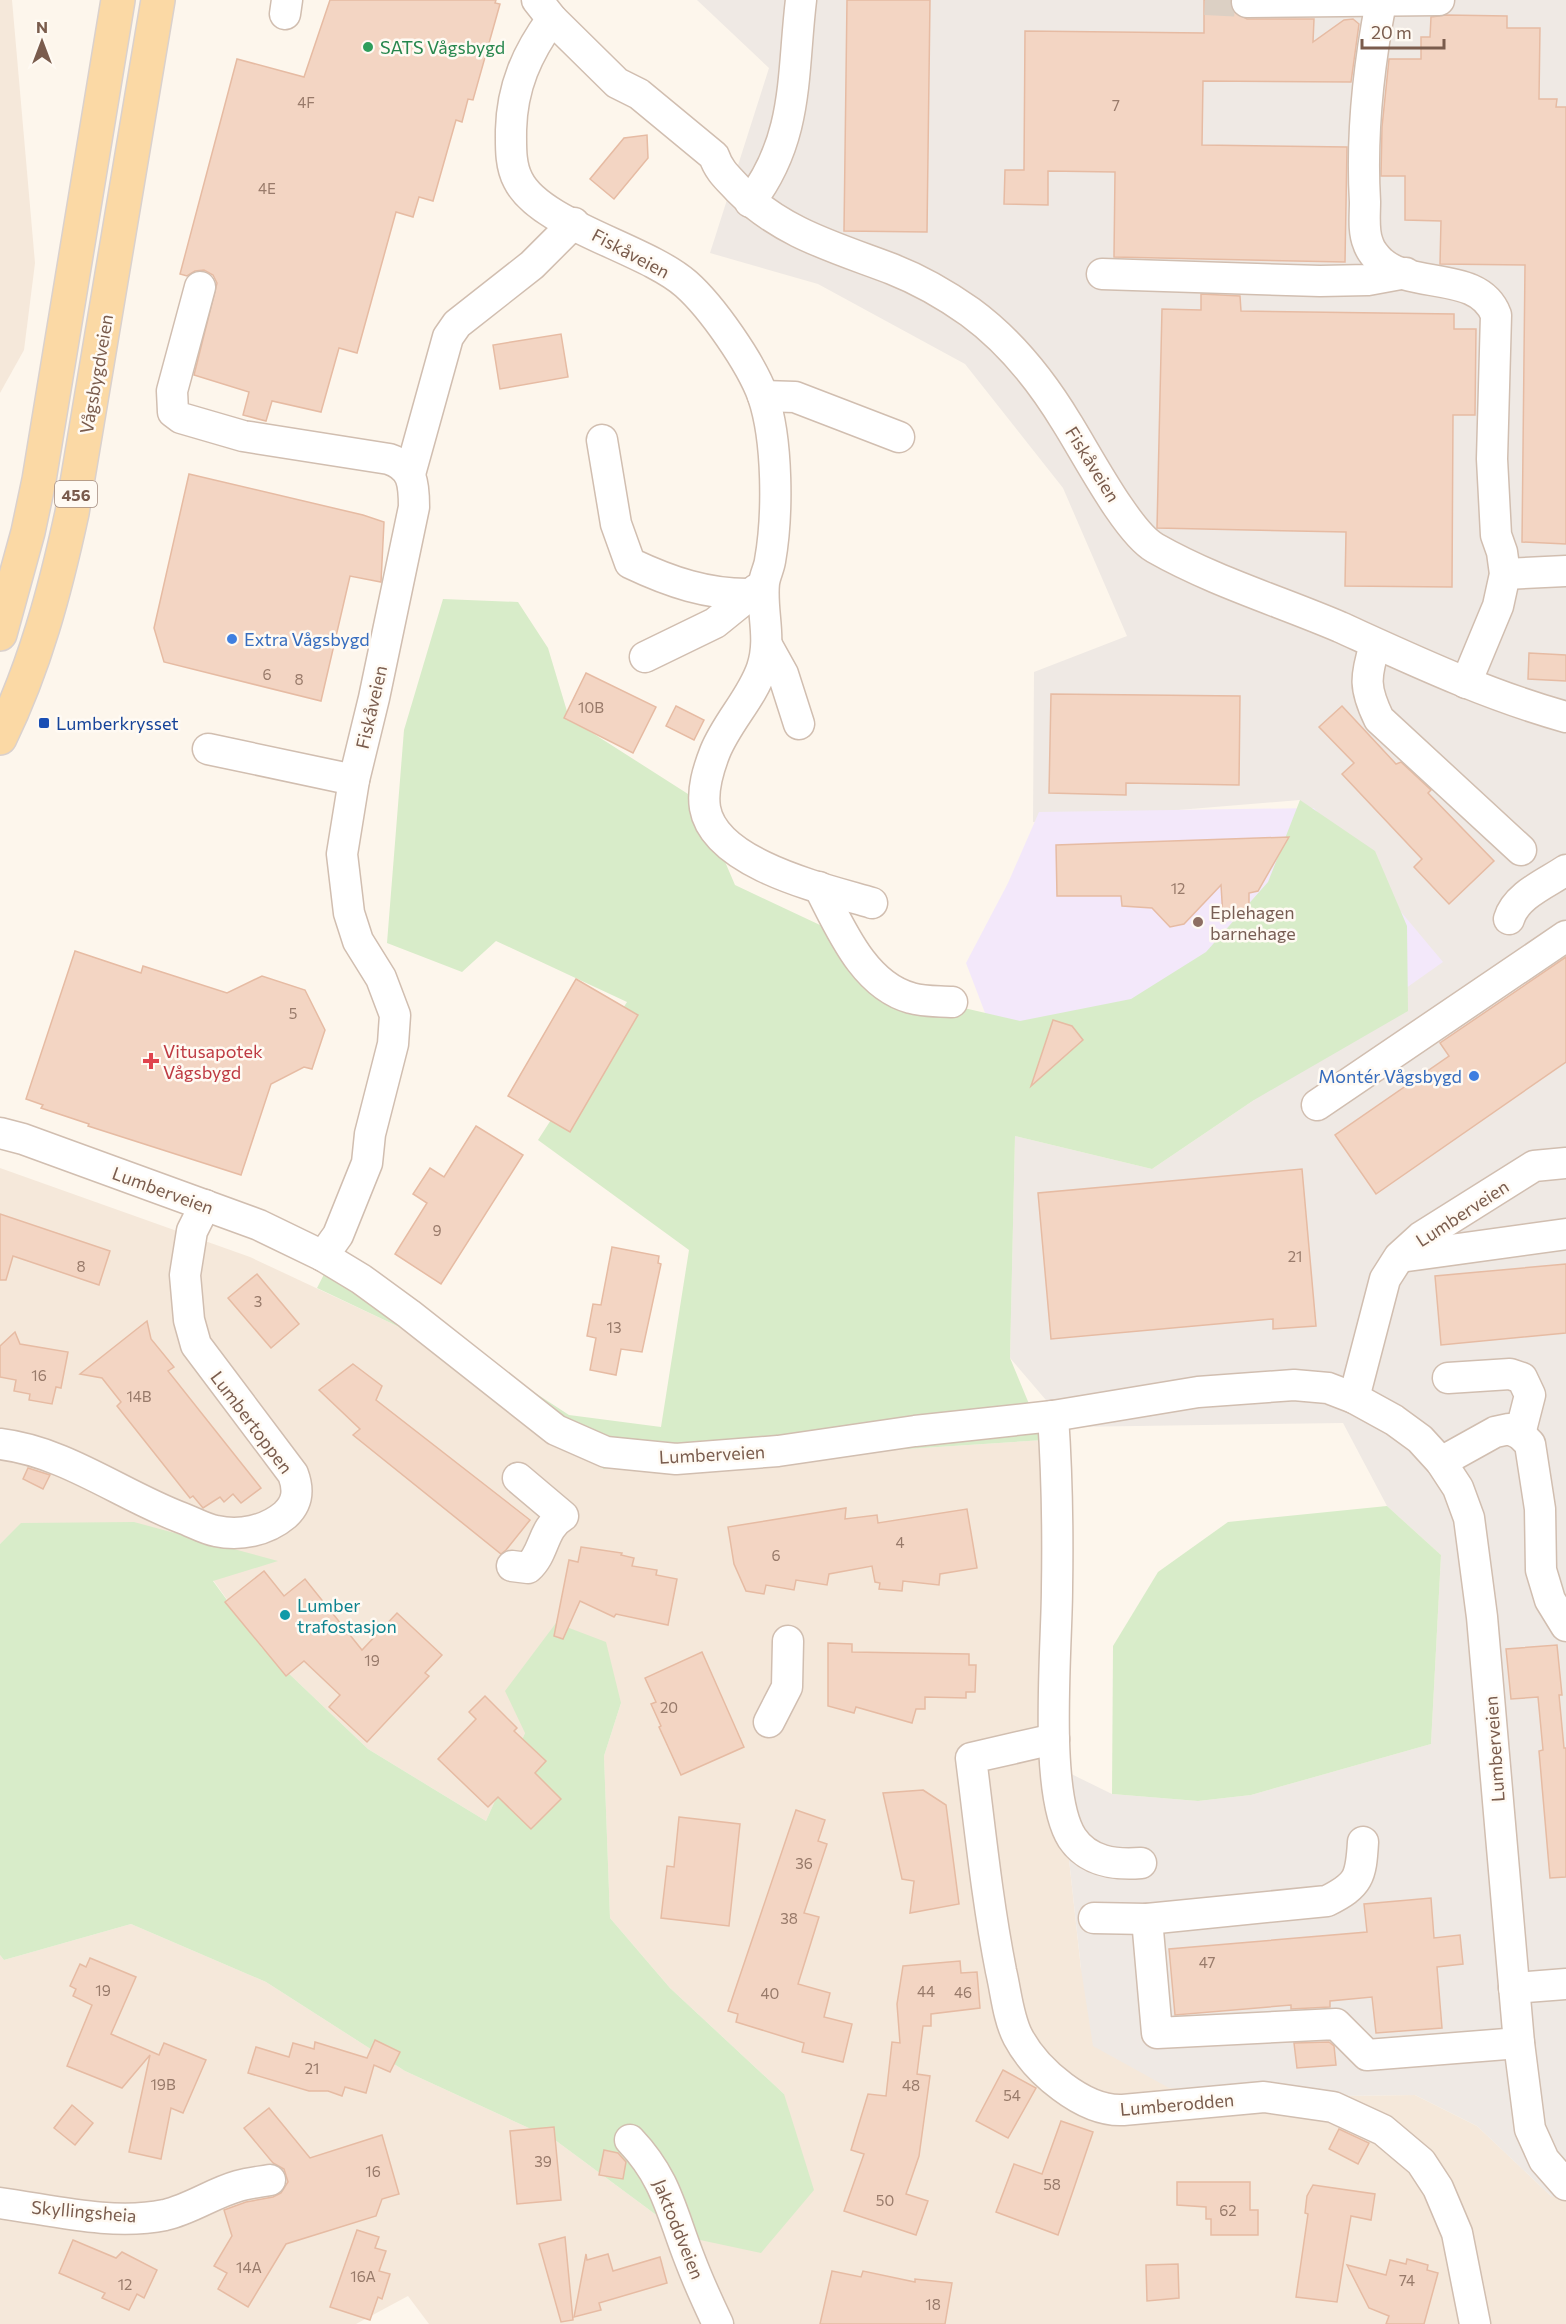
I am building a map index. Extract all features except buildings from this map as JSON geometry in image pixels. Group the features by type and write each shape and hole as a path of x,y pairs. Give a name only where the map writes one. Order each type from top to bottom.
{"main road":[{"name":"456","path":"97,0 90,41 100,109"},
{"name":"456","path":"0,634 28,532 39,480 118,0"},
{"name":"Vågsbygdveien","path":"0,738 38,645 56,587 72,513 158,0"},
{"name":"456","path":"118,240 167,68 179,0"}],"street":[{"path":"750,201 764,183 782,147 796,69 801,0"},
{"path":"1247,2 1439,0"},
{"path":"1381,2 1365,100 1366,237 1372,252 1381,262 1406,273 1476,290 1488,301 1496,315 1492,459 1496,535 1502,552 1505,574 1498,606 1466,683"},
{"name":"Fiskåveien","path":"799,724 783,674 768,647 758,589 773,541 774,493 772,448 762,396 723,328 685,283 646,258 537,204 527,195 518,181 511,155 511,126 520,74 544,10 617,83 630,109 661,140 704,171 719,169 750,201 813,241 894,270 947,296 1003,337 1031,370 1106,488 1151,546 1187,565 1342,628 1375,645 1466,683 1510,701 1566,717"},
{"name":"Fiskåveien","path":"323,1257 338,1235 367,1163 370,1134 393,1044 395,1015 381,978 358,940 349,913 342,854 354,780 374,698 414,507 414,483 411,474 447,337 457,324 532,265 573,223"},
{"path":"1102,274 1320,281 1368,280 1406,273"},
{"path":"200,287 172,391 173,412 181,418 243,436 389,459 399,462 411,474"},
{"path":"762,396 795,397 899,437"},
{"path":"602,440 616,524 630,563 655,575 709,592 758,589"},
{"path":"1505,574 1566,572"},
{"path":"645,657 715,623 758,589"},
{"path":"1375,645 1366,675 1368,697 1378,719 1521,850"},
{"name":"Fiskåveien","path":"768,647 761,671 715,754 705,783 705,809 715,830 736,852 762,866 872,903"},
{"path":"208,749 354,780"},
{"path":"1509,919 1511,910 1520,900 1566,870"},
{"path":"819,887 849,944 879,981 910,998 952,1002"},
{"path":"1317,1105 1566,936"},
{"name":"Lumberveien","path":"0,1133 23,1139 259,1225 323,1257 361,1279 409,1314 556,1430 606,1452 676,1460 778,1451 924,1430 1053,1416 1198,1392 1294,1385 1328,1388 1354,1398 1394,1420 1420,1439 1441,1462 1458,1488 1469,1518 1475,1552 1489,1688 1519,2043 1530,2129 1544,2160 1566,2185"},
{"path":"1534,1166 1566,1139"},
{"name":"Lumberveien","path":"1354,1398 1385,1279 1399,1257 1421,1238 1534,1166 1566,1163"},
{"name":"Lumbertoppen","path":"0,1444 24,1447 50,1456 157,1509 215,1531 257,1531 277,1521 293,1508 298,1489 293,1474 196,1346 189,1320 185,1275 192,1231 205,1205"},
{"path":"1399,1257 1566,1234"},
{"path":"1448,1378 1510,1374 1522,1378 1530,1395 1520,1434"},
{"path":"1053,1416 1058,1527 1054,1739 1063,1815 1072,1838 1087,1853 1102,1861 1122,1865 1141,1863"},
{"path":"1441,1462 1495,1432 1509,1429 1520,1434 1530,1444 1540,1509 1541,1570 1550,1600 1566,1626"},
{"path":"512,1566 528,1568 536,1561 553,1522 563,1516 518,1478"},
{"path":"769,1722 787,1687 789,1641"},
{"name":"Lumberodden","path":"1054,1739 971,1758 996,1942 1010,2011 1018,2037 1054,2081 1076,2096 1116,2110 1264,2097 1298,2100 1333,2107 1376,2127 1421,2162 1438,2188 1457,2233 1475,2324"},
{"path":"1094,1918 1147,1919 1327,1901 1349,1890 1361,1874 1363,1842"},
{"path":"1147,1919 1157,2032 1336,2024 1367,2055 1519,2043"},
{"path":"1514,1988 1566,1984"},
{"name":"Jaktoddveien","path":"630,2140 649,2160 658,2176 690,2260 718,2324"},
{"name":"Skyllingsheia","path":"0,2203 98,2216 136,2218 173,2212 237,2186 270,2180"}],"shaded area":[{"path":"0,0 12,0 35,263 24,350 0,393"},
{"path":"697,0 1566,0 1566,2195 1552,2197 1477,2126 1415,2095 1336,2096 1169,2088 1093,2046 1081,1969 1059,1768 1112,1794 1198,1801 1251,1795 1431,1744 1441,1555 1387,1506 1343,1423 1069,1427 1010,1358 1015,1136 1152,1169 1254,1100 1300,800 1033,822 1034,672 1127,636 1063,488 965,364 818,284 710,253 769,68"},
{"name":"Eplehagen barnehage","path":"1314,808 1443,962 1277,1079 1011,1081 966,963 1008,883 1039,812"},
{"path":"0,1168 250,1257 397,1326 544,1403 603,1469 1044,1440 1059,1768 1081,1969 1248,2090 1336,2096 1415,2095 1477,2126 1551,2196 1566,2195 1566,2324 429,2324 408,2296 356,2324 0,2324 0,1955 4,1960 131,1924 266,1982 405,2071 555,2140 686,2237 784,2094 670,1988 610,1918 604,1756 621,1703 525,1733 486,1821 368,1749 262,1648 213,1580 276,1561 22,1523 0,1544"}],"green space":[{"path":"443,599 518,602 548,648 569,718 699,801 735,885 837,933 921,998 1020,1021 1131,999 1206,952 1268,882 1300,800 1375,851 1407,926 1408,1011 1254,1100 1152,1169 1015,1136 1010,1358 1044,1440 603,1469 544,1403 397,1326 317,1288 338,1247 347,1270 569,1415 661,1427 689,1250 538,1140 627,1002 496,941 462,972 387,943 404,730"},
{"path":"1387,1506 1441,1555 1431,1744 1251,1795 1198,1801 1112,1794 1113,1646 1158,1572 1228,1522"},
{"path":"134,1522 278,1561 213,1581 262,1648 368,1749 486,1821 525,1733 505,1691 556,1623 606,1642 621,1703 604,1756 610,1918 670,1988 784,2094 814,2190 761,2253 686,2237 555,2140 405,2071 266,1982 131,1924 4,1960 0,1955 0,1544 21,1523"}],"tunnel":[{"path":"1205,0 1247,2"}],"place":[{"name":"SATS Vågsbygd","path":"368,47"},
{"name":"Extra Vågsbygd","path":"232,639"},
{"name":"Lumberkrysset","path":"44,723"},
{"name":"Eplehagen barnehage","path":"1198,922"},
{"name":"Vitusapotek Vågsbygd","path":"151,1061"},
{"name":"Montér Vågsbygd","path":"1474,1076"},
{"name":"Lumber trafostasjon","path":"285,1615"}]}
